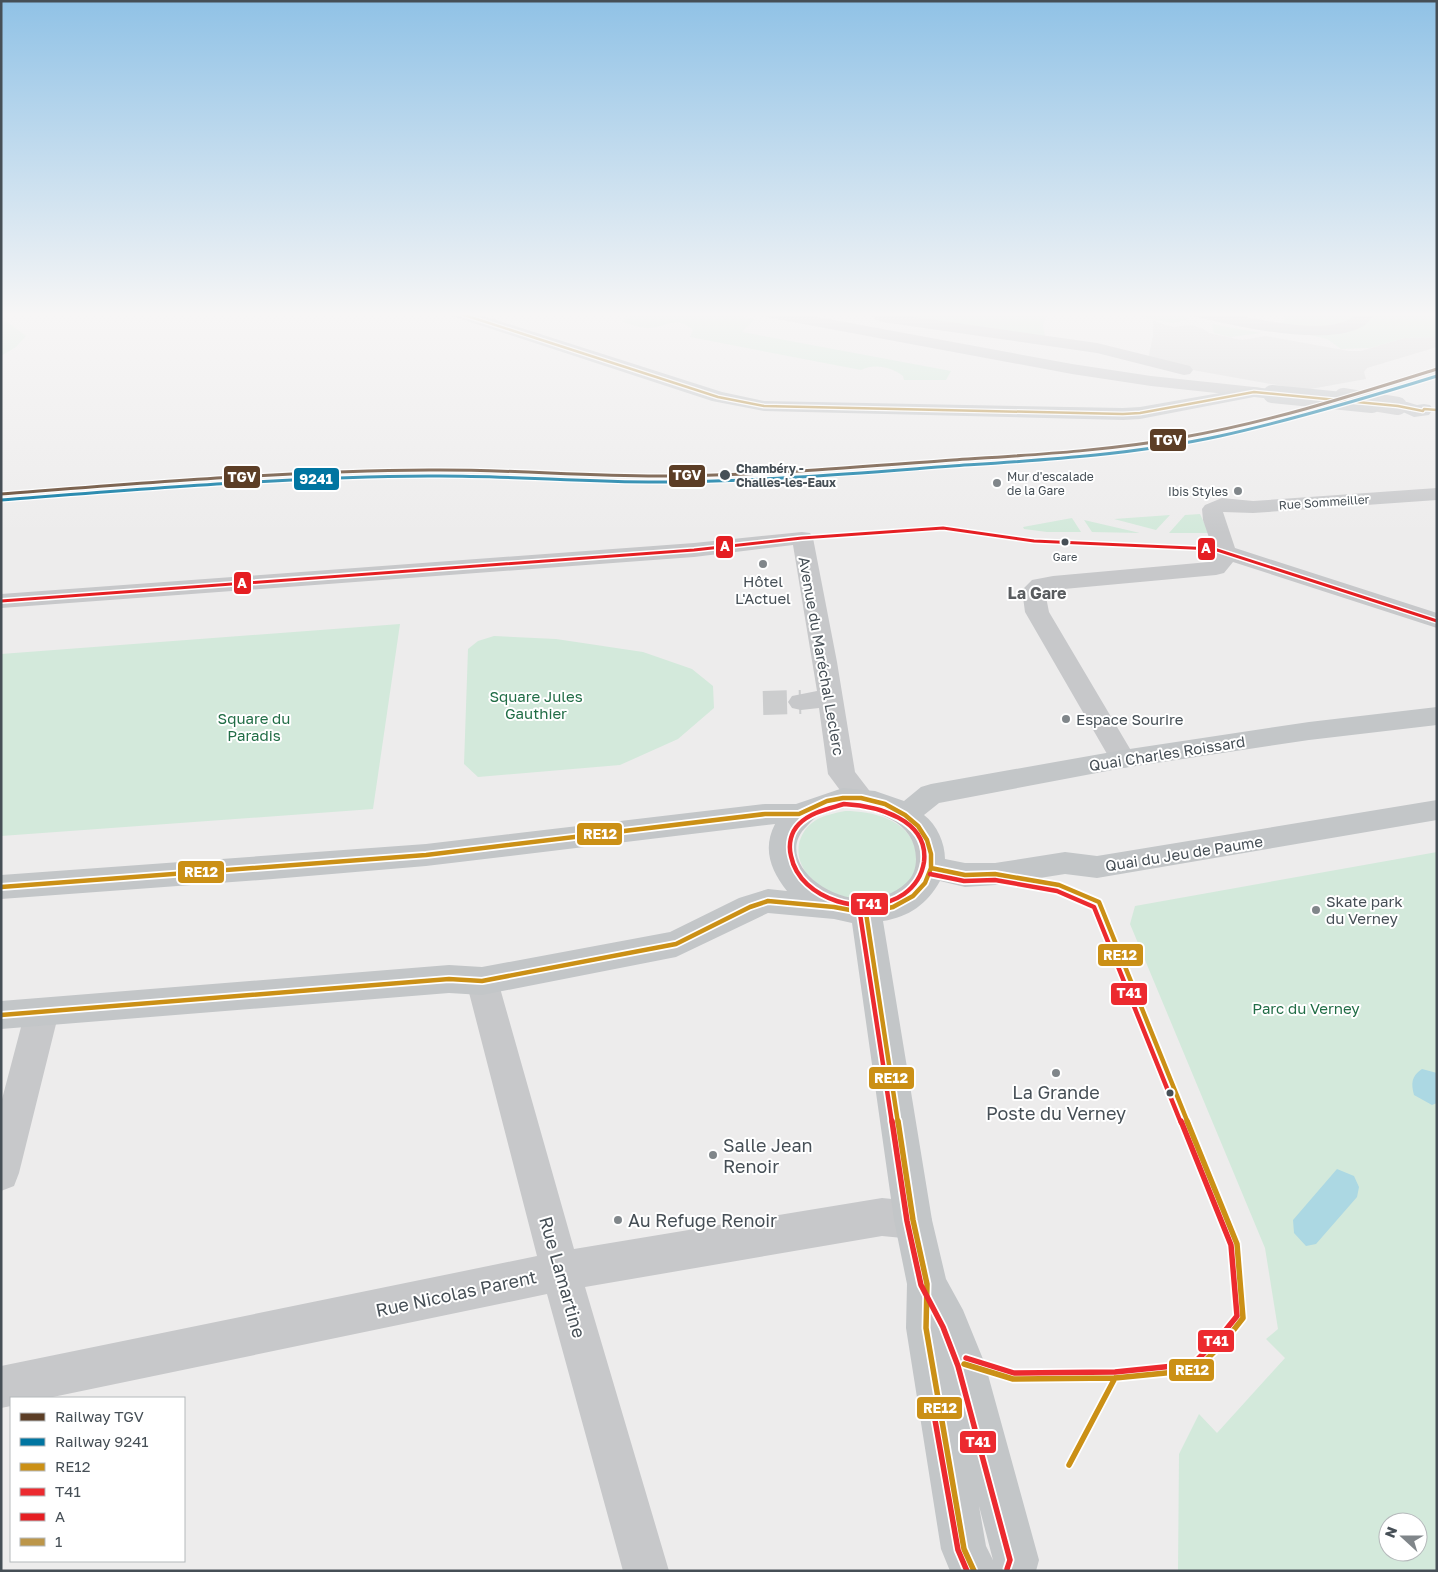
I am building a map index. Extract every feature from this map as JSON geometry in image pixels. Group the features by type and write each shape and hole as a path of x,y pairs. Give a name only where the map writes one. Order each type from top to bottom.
{"main road":[{"path":"685,386 718,397 764,406 1123,414 1140,413 1271,392 1417,408"},
{"name":"Quai Charles Roissard","path":"905,814 931,794 1123,759 1308,731 1437,716"},
{"path":"1,887 416,856 765,814 799,814 827,800 843,798 861,798 884,804 905,814 918,826 927,840 931,854 931,868 925,883 913,896 893,907 866,913 834,907 768,901 750,907 676,944 482,981 449,979 1,1016"},
{"name":"Quai du Jeu de Paume","path":"931,868 965,875 994,874 1066,863 1097,867 1381,821 1437,810"},
{"path":"799,814 784,835 783,862 791,878 804,892 818,901 834,907"},
{"path":"866,913 913,1220 926,1284 928,1337 964,1549 974,1571"},
{"path":"926,1284 950,1324 964,1364 1016,1560 1013,1571"}],"street":[{"path":"1203,386 1417,408"},
{"path":"1248,386 1271,392"},
{"name":"Rue Sommeiller","path":"1226,552 1212,518 1212,509 1222,504 1253,507 1437,494"},
{"name":"Avenue du Maréchal Leclerc","path":"1,601 685,550 802,538 825,662 842,774 861,798"},
{"path":"1123,759 1037,612 1032,594 1034,588 1053,582 1216,568 1226,552 1437,621"},
{"path":"801,702 829,698"},
{"name":"Avenue du Maréchal Leclerc","path":"827,800 842,774"},
{"name":"Rue Lamartine","path":"482,981 560,1271 646,1571"},
{"path":"1,1173 42,1012"},
{"name":"Rue Nicolas Parent","path":"1,1387 560,1271 882,1217 913,1220"}],"shaded area":[{"path":"1285,386 1325,386 1305,390"}],"green space":[{"path":"1200,514 1209,533 1169,533 1185,515"},
{"path":"1170,515 1156,530 1114,519"},
{"path":"1072,518 1081,532 1047,532 1024,529 1023,527"},
{"path":"1084,520 1140,533 1092,532"},
{"name":"Square du Paradis","path":"400,624 373,809 1,836 1,654"},
{"name":"Square Jules Gauthier","path":"494,636 556,639 643,652 692,669 713,686 714,708 678,739 620,765 478,777 464,764 468,649 478,641"},
{"path":"845,811 877,815 888,819 897,824 912,839 917,853 917,867 911,879 901,891 874,900 856,900 828,893 805,871 799,856 800,840 803,833 816,820 826,815"},
{"name":"Parc du Verney","path":"1437,852 1437,1571 1178,1571 1179,1454 1199,1414 1217,1433 1285,1358 1266,1339 1278,1329 1265,1248 1130,924 1135,906"}],"water":[{"path":"1422,1069 1437,1073 1437,1103 1432,1105 1414,1095 1413,1080"},
{"path":"1337,1169 1354,1176 1359,1187 1357,1197 1316,1244 1306,1246 1294,1233 1293,1220"}],"tunnel":[{"path":"763,703 801,702"}],"railway":[{"path":"1333,405 1369,396"}],"rail line":[{"name":"TGV","path":"1,494 215,478 376,471 460,470 639,476 740,474 1053,453 1120,447 1187,437 1275,417 1382,386"},
{"name":"9241","path":"1,500 270,480 432,476 664,482 713,481 772,479 1042,460 1153,448 1220,436 1403,386"}],"transit line":[{"name":"1","path":"685,386 718,397 764,406 1123,414 1140,413 1254,392 1398,406 1423,411 1424,409 1437,410"},
{"name":"A","path":"1,601 694,550 802,538 943,528 1034,541 1214,549 1437,621"},
{"name":"RE12","path":"1,1015 449,979 482,981 676,944 750,907 768,901 834,907 866,913 893,907 913,896 925,883 931,868 931,854 927,840 918,826 905,815 885,804 861,798 843,798 827,801 799,814"},
{"name":"T41","path":"844,804 870,807 896,816 916,833 922,844 923,868 916,882 902,895 877,903 844,903 819,894 807,885 798,874 792,862 789,849 791,836 798,825 815,813 844,804"},
{"name":"RE12","path":"1,887 426,855 765,814 799,814"},
{"name":"RE12","path":"931,868 965,875 995,874 1059,885 1099,902 1237,1244 1243,1318 1225,1341 1196,1370 1115,1378 1013,1379 964,1364"},
{"name":"T41","path":"930,874 964,881 995,880 1057,891 1094,907 1231,1245 1237,1316 1220,1337 1193,1364 1115,1372 1014,1373 966,1358"},
{"name":"RE12","path":"866,913 913,1220 927,1284 926,1328 964,1549 974,1571"},
{"name":"T41","path":"860,914 907,1221 921,1285 943,1327 958,1366 1010,1560 1007,1569"},
{"name":"RE12","path":"1069,1465 1115,1378"},
{"name":"T41","path":"935,1420 958,1550 967,1571"}],"place":[{"name":"Chambéry - Challes-les-Eaux","path":"725,475"},
{"name":"Mur d'escalade de la Gare","path":"997,483"},
{"name":"Ibis Styles","path":"1238,491"},
{"name":"Gare","path":"1065,542"},
{"name":"Hôtel L'Actuel","path":"763,564"},
{"name":"Espace Sourire","path":"1066,719"},
{"name":"Skate park du Verney","path":"1316,910"},
{"name":"La Grande Poste du Verney","path":"1056,1073"},
{"name":"Salle Jean Renoir","path":"713,1155"},
{"name":"Au Refuge Renoir","path":"618,1220"}],"district":[{"name":"La Gare","path":"1037,593"}]}
